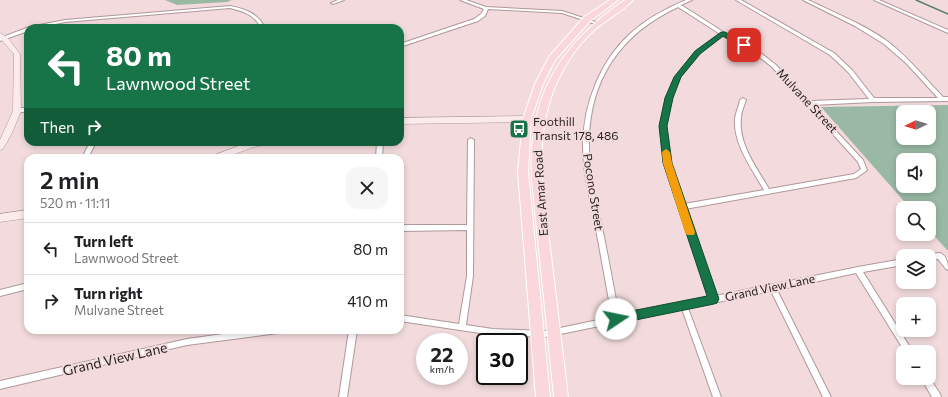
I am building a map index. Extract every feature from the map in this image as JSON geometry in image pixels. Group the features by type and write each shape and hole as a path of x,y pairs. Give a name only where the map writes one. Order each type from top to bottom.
{"main road":[{"name":"East Amar Road","path":"543,397 524,172 527,119 539,84 552,59 587,19 615,0"},
{"name":"East Amar Road","path":"561,397 536,168 537,136 549,90 562,64 573,47 597,23 630,0"}],"street":[{"path":"333,4 342,0"},
{"path":"462,0 486,8 562,12 597,23"},
{"name":"Pocono Street","path":"616,319 589,178 586,136 591,107 600,80 618,49 643,26 678,5 690,0"},
{"path":"738,0 832,54 850,72 873,100"},
{"path":"805,0 866,30 884,42 903,57 945,99"},
{"path":"876,0 948,32"},
{"name":"Mulvane Street","path":"678,5 723,34 755,51 774,66 810,103 861,161 864,170 856,176 767,191"},
{"path":"50,24 65,21 230,7 248,11 260,20 262,24"},
{"path":"404,45 476,20 483,15 486,8"},
{"path":"0,146 8,133 17,111 17,54 2,38 24,30"},
{"path":"714,299 667,163 663,126 669,98 678,77 698,52 723,34"},
{"path":"810,103 945,99"},
{"path":"681,207 767,191 750,160 741,139 738,118 743,100"},
{"path":"17,111 24,110"},
{"path":"404,121 527,119 540,121"},
{"path":"462,328 470,276 469,227 471,140"},
{"path":"225,154 246,146"},
{"path":"0,218 24,215"},
{"path":"404,228 469,227"},
{"path":"936,256 940,256 948,266"},
{"name":"Grand View Lane","path":"404,319 493,332 537,334 554,332 896,263"},
{"path":"858,270 905,345"},
{"path":"0,293 24,287"},
{"path":"773,288 827,397"},
{"path":"684,306 717,397"},
{"name":"Grand View Lane","path":"0,386 187,342 248,334"},
{"path":"343,397 352,334"},
{"path":"929,385 937,397"}],"green space":[{"path":"165,0 232,0 227,2 177,5"},
{"path":"936,105 948,105 948,250 936,238 936,201 904,201 897,193 936,193 936,153 896,153 896,192 821,107 896,106 896,145 936,145"}],"waterway":[{"path":"916,0 948,14"}],"slow traffic":[{"path":"666,152 667,163 690,232"}],"place":[{"name":"Foothill Transit 178, 486","path":"519,129"}],"route":[{"path":"616,319 714,299 667,163 663,126 669,98 678,77 698,52 723,34 744,45"}]}
